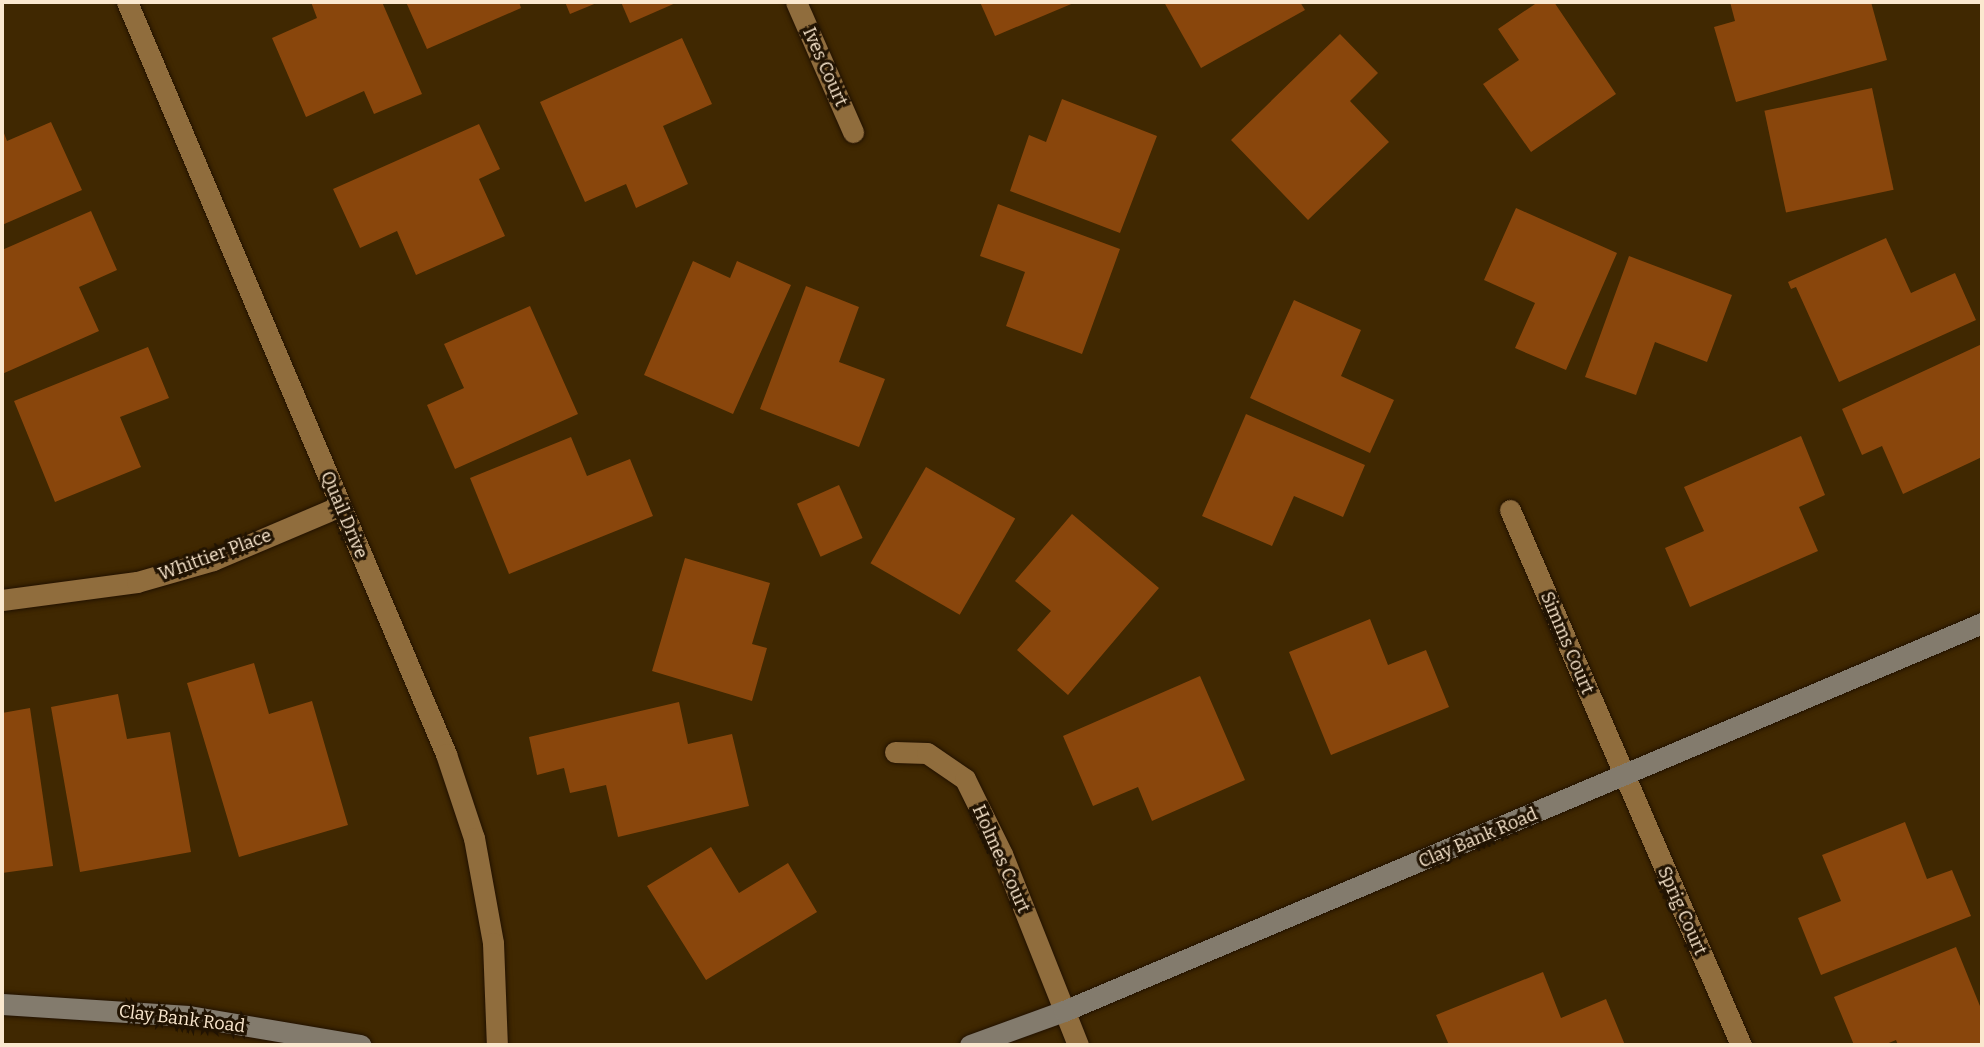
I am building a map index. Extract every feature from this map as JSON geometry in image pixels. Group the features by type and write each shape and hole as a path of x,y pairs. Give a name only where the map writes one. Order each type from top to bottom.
{"street":[{"name":"Quail Drive","path":"127,2 446,754 474,838 493,943 497,1045"},
{"name":"Ives Court","path":"796,2 853,132"},
{"name":"Whittier Place","path":"2,600 137,582 213,560 340,506"},
{"name":"Simms Court","path":"1510,510 1624,777"},
{"name":"Clay Bank Road","path":"970,1045 1064,1011 1624,777 1982,623"},
{"name":"Holmes Court","path":"895,752 927,754 965,779 1002,854 1079,1045"},
{"name":"Sprig Court","path":"1624,777 1741,1045"},
{"name":"Clay Bank Road","path":"2,1004 189,1016 361,1045"}],"building":[{"path":"311,2 382,2 422,94 374,114 364,91 306,117 272,38 317,18"},
{"path":"406,2 519,2 521,8 427,49"},
{"path":"565,2 599,2 570,14"},
{"path":"621,2 678,2 630,23"},
{"path":"980,2 1076,2 995,36"},
{"path":"1164,2 1300,2 1305,10 1201,68"},
{"path":"1538,2 1554,2 1616,94 1531,152 1483,84 1519,60 1498,29"},
{"path":"1730,2 1871,2 1887,60 1736,102 1714,27 1735,21"},
{"path":"1340,34 1378,73 1350,101 1389,142 1308,220 1231,140"},
{"path":"682,38 712,104 663,126 688,184 636,208 626,184 585,202 540,102"},
{"path":"1872,88 1894,190 1786,213 1764,111"},
{"path":"1062,99 1157,136 1120,233 1010,191 1029,135 1046,142"},
{"path":"51,122 82,190 2,225 2,128 7,141"},
{"path":"479,124 500,169 479,179 505,236 416,275 397,231 360,248 333,189"},
{"path":"998,204 1120,249 1082,354 1006,326 1025,272 980,256"},
{"path":"1516,208 1617,253 1566,370 1515,348 1535,303 1484,280"},
{"path":"91,211 117,270 79,287 99,331 2,374 2,250"},
{"path":"1886,238 1911,293 1955,273 1976,320 1839,382 1796,287 1791,289 1788,282"},
{"path":"1629,256 1732,295 1707,362 1655,342 1636,395 1585,377"},
{"path":"693,261 730,278 737,261 791,285 733,414 644,375"},
{"path":"806,286 859,307 839,362 885,379 859,447 760,409"},
{"path":"1294,300 1361,330 1341,376 1394,400 1370,453 1250,398"},
{"path":"530,306 578,414 455,469 427,405 464,388 444,344"},
{"path":"1982,344 1982,457 1903,494 1882,446 1862,455 1842,409"},
{"path":"148,347 169,398 120,417 141,467 55,502 14,401"},
{"path":"1246,414 1365,465 1343,517 1294,496 1272,546 1202,516"},
{"path":"1801,436 1825,495 1799,507 1818,551 1690,607 1665,548 1704,531 1684,487"},
{"path":"571,437 587,476 630,459 653,516 509,574 470,478"},
{"path":"926,467 1015,518 960,615 871,563"},
{"path":"839,485 863,538 821,557 797,504"},
{"path":"1072,514 1159,588 1068,695 1017,650 1051,611 1015,581"},
{"path":"685,558 770,583 752,644 767,648 752,701 652,671"},
{"path":"1370,619 1388,665 1426,650 1449,707 1331,755 1289,652"},
{"path":"254,663 269,714 312,701 348,825 239,857 187,683"},
{"path":"1200,676 1245,780 1152,821 1138,787 1093,806 1063,736"},
{"path":"118,694 127,739 170,732 191,852 80,872 51,707"},
{"path":"679,702 688,744 732,734 749,806 618,837 606,785 570,793 564,768 537,775 529,737"},
{"path":"30,708 53,866 2,873 2,713"},
{"path":"1905,822 1927,879 1952,870 1971,916 1821,975 1798,918 1841,901 1822,855"},
{"path":"711,847 739,893 788,863 817,912 706,980 647,886"},
{"path":"1956,947 1982,1011 1982,1045 1898,1045 1896,1040 1884,1045 1854,1045 1834,997"},
{"path":"1543,972 1561,1018 1606,999 1625,1045 1449,1045 1436,1015"}]}
